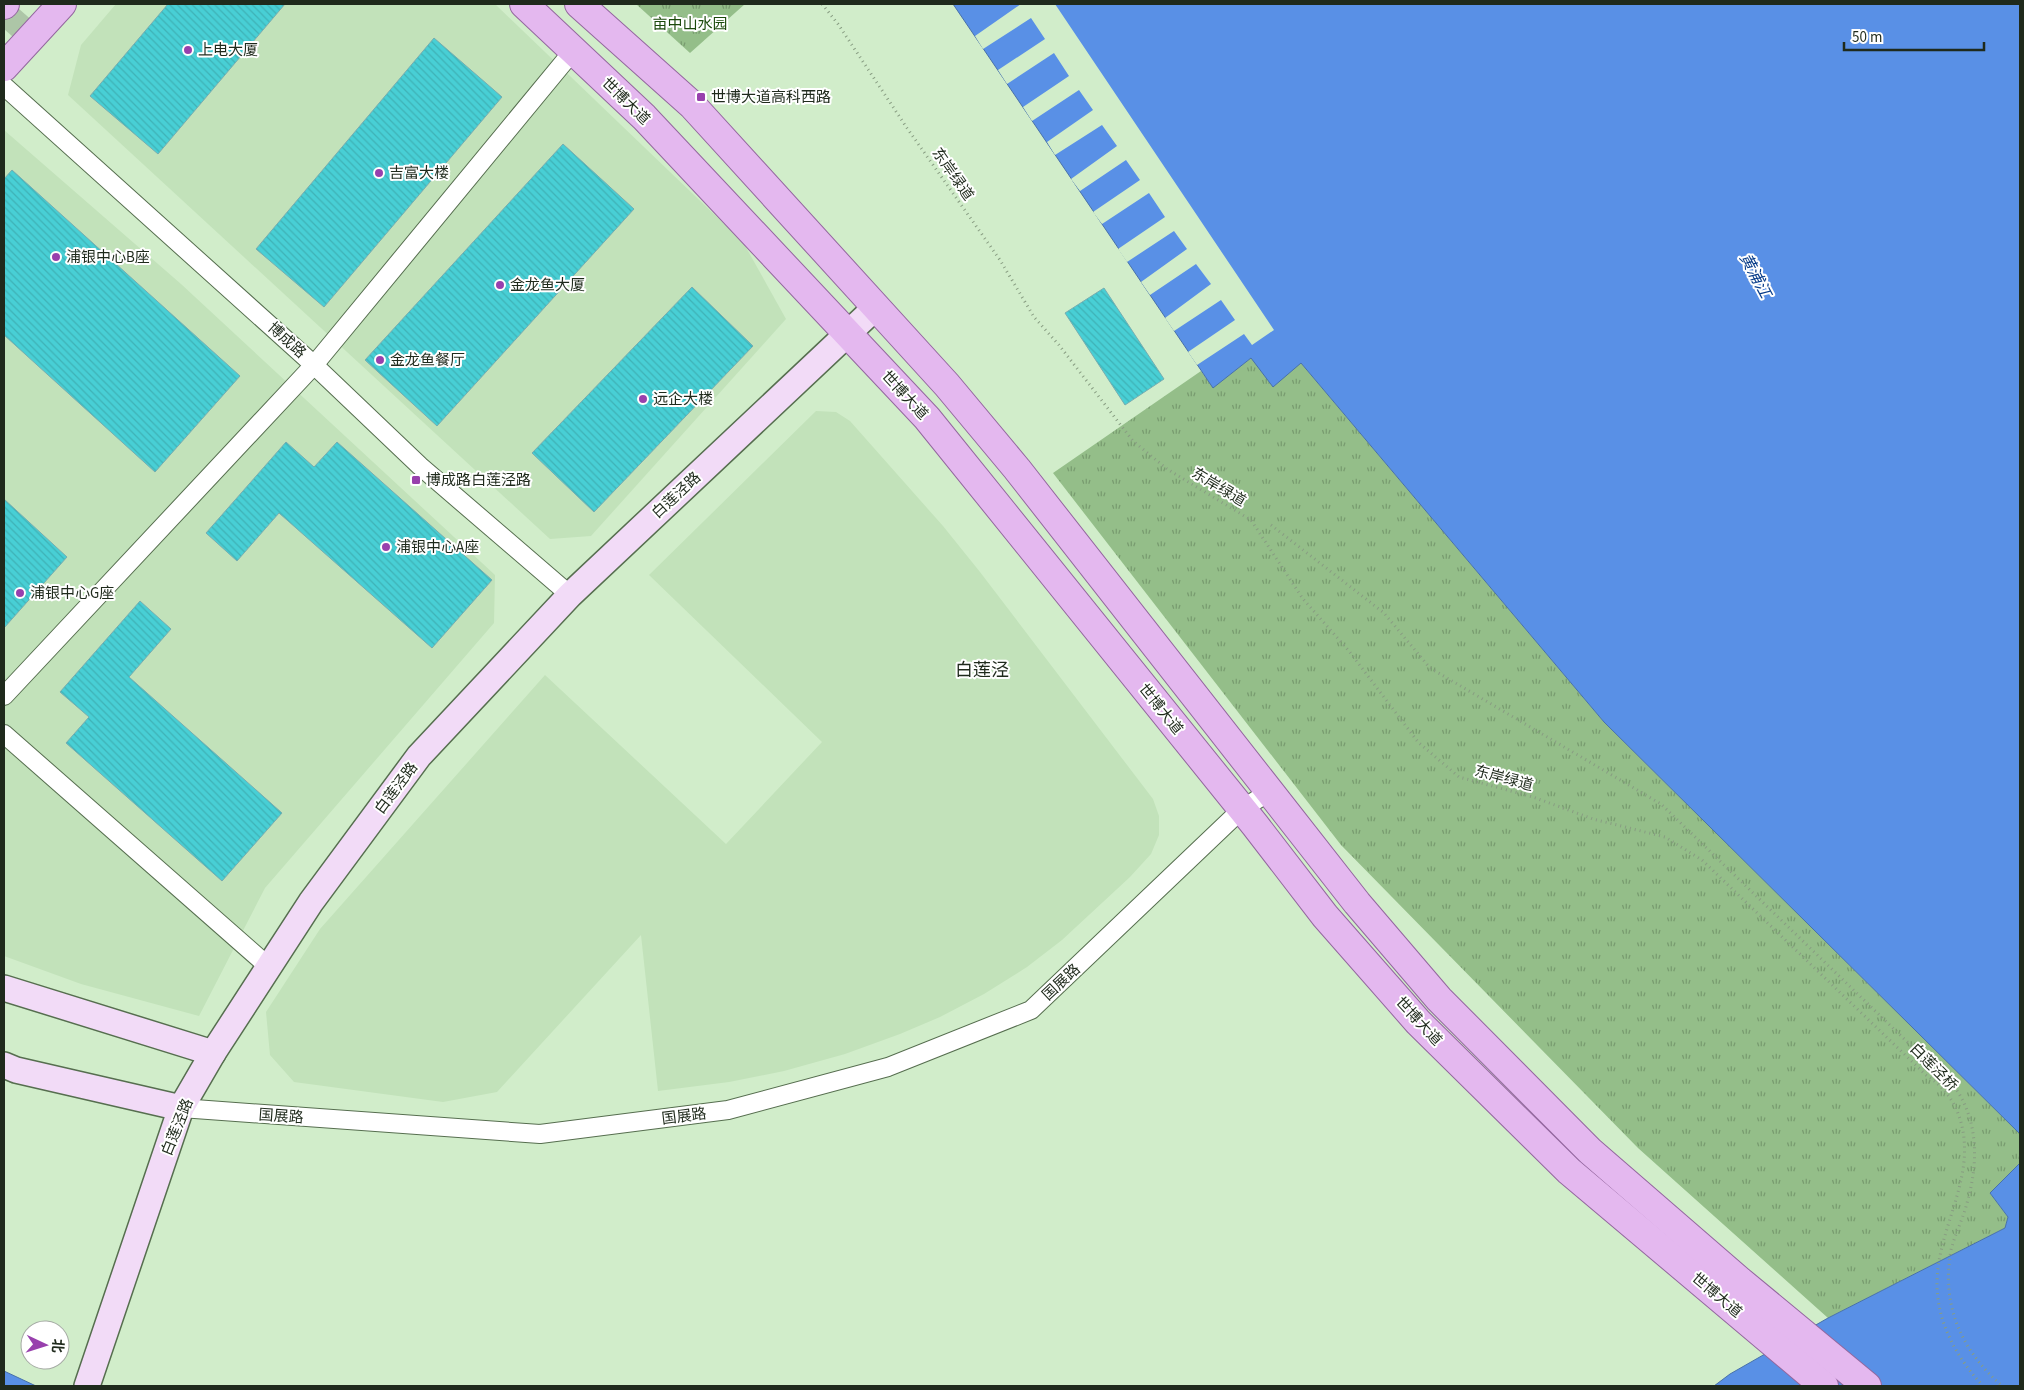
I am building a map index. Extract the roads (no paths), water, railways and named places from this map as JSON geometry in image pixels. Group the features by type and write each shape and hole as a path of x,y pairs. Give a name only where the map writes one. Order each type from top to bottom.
{"main road":[{"path":"4,67 62,4"},
{"name":"世博大道","path":"524,4 644,118 927,418 1242,809 1325,916 1418,1022 1569,1171 1824,1386"},
{"name":"世博大道","path":"579,4 692,105 947,385 1017,469 1357,903 1439,999 1590,1151 1867,1386"}],"street":[{"path":"4,696 314,365 573,51"},
{"name":"博成路","path":"4,86 314,365 420,466 570,595"},
{"name":"白莲泾路","path":"90,1378 181,1108 213,1053 311,902 419,756 570,595 876,307"},
{"path":"4,734 269,967"},
{"name":"国展路","path":"4,1065 16,1070 181,1108 540,1134 728,1110 888,1067 1031,1010 1242,809 1269,792"},
{"path":"4,988 213,1053"}],"water":[{"name":"黄浦江","path":"953,4 2020,4 2020,1134 1604,722 1301,363 1273,387 1251,358 1213,388"},
{"path":"2020,1163 2020,1386 1714,1386 1730,1374 1828,1318 2005,1228 2008,1217 1990,1193"},
{"path":"4,1371 36,1386 4,1386"}],"tunnel":[{"path":"4,29 26,4"}],"place":[{"name":"上电大厦","path":"188,50"},
{"name":"世博大道高科西路","path":"701,97"},
{"name":"吉富大楼","path":"379,173"},
{"name":"浦银中心B座","path":"56,257"},
{"name":"金龙鱼大厦","path":"500,285"},
{"name":"金龙鱼餐厅","path":"380,360"},
{"name":"远企大楼","path":"643,399"},
{"name":"博成路白莲泾路","path":"416,480"},
{"name":"浦银中心A座","path":"386,547"},
{"name":"浦银中心G座","path":"20,593"}],"district":[{"name":"白莲泾","path":"982,670"}],"park label":[{"name":"亩中山水园","path":"690,24"}]}
